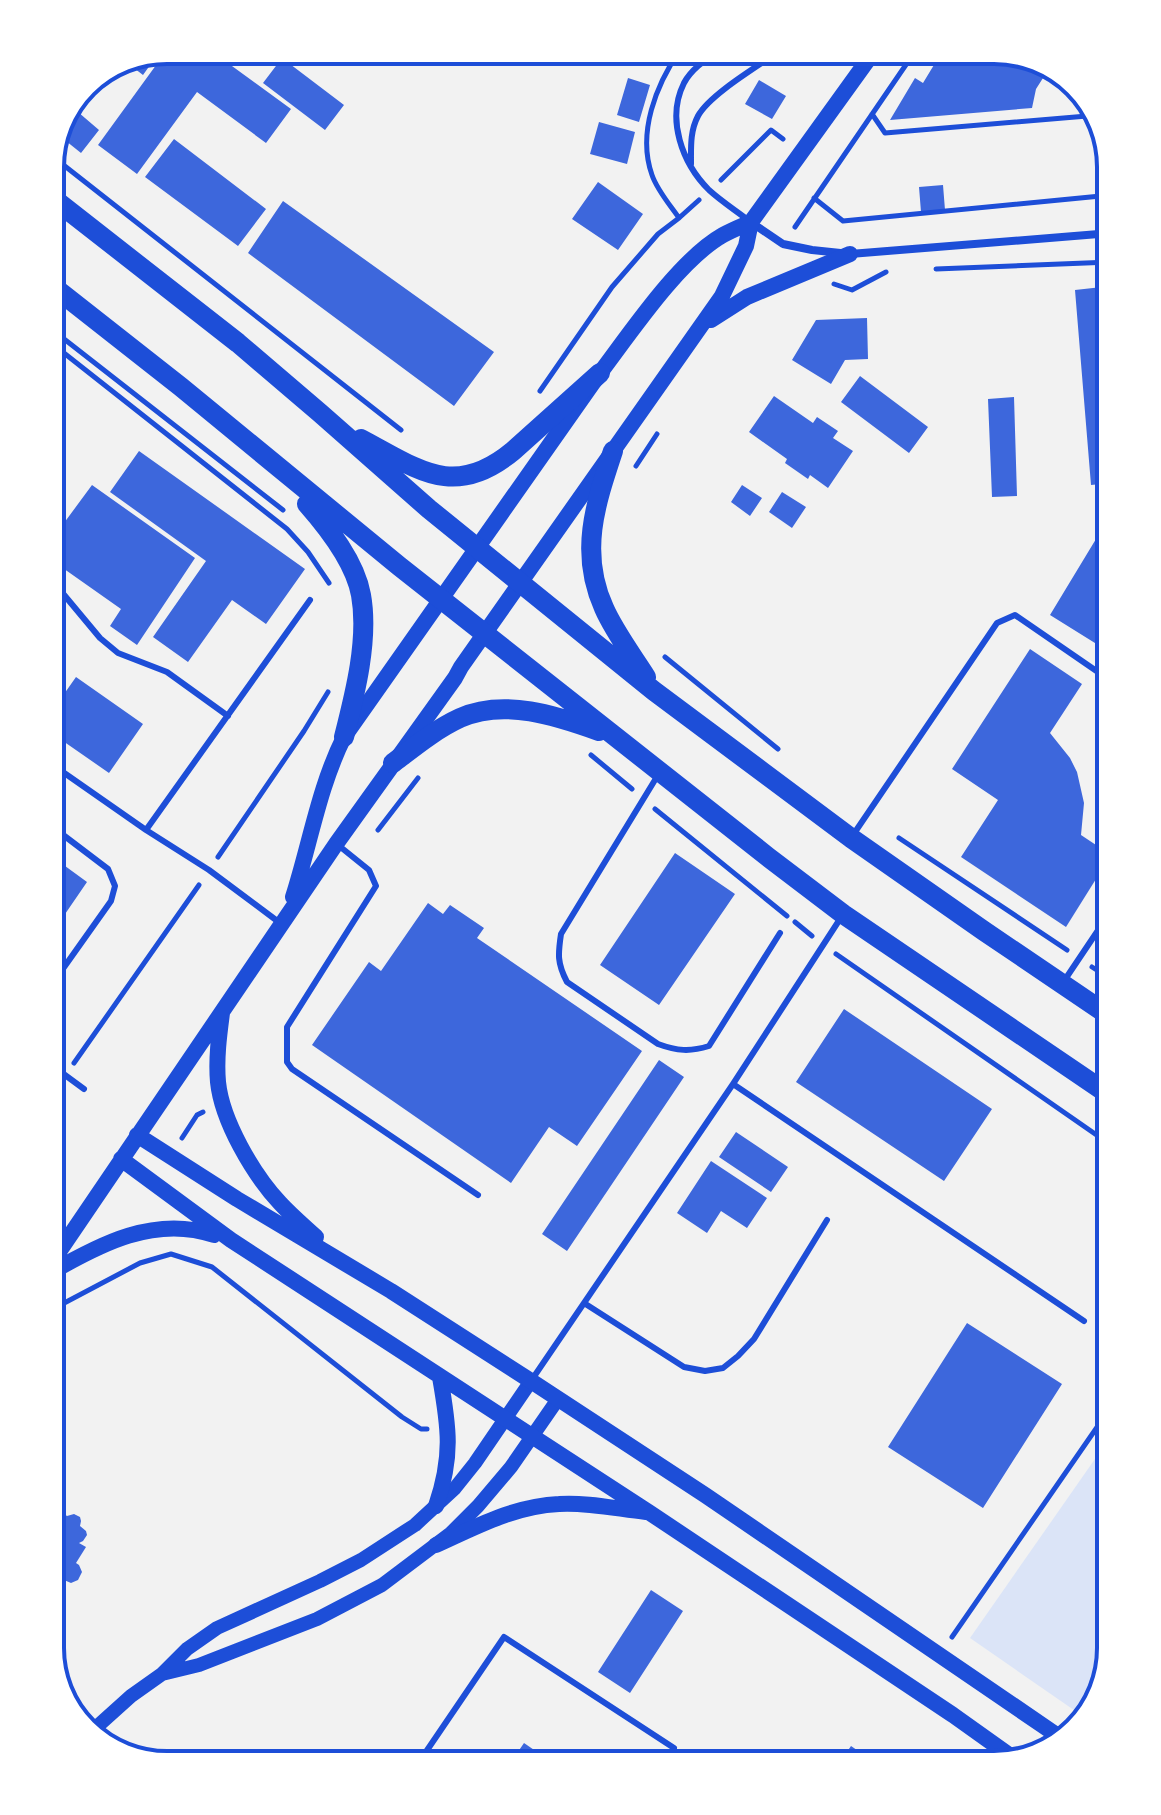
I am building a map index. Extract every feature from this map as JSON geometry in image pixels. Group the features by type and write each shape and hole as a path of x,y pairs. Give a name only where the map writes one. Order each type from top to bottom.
{"main road":[{"path":"64,1244 336,844 722,296 746,246 751,222 865,64"},
{"path":"64,207 238,343 476,549 654,691 851,838 1097,1007"},
{"path":"344,737 600,373 679,274 710,244 751,222"},
{"path":"697,332 747,297 850,254"},
{"path":"64,295 484,634 843,914 1097,1086"},
{"path":"320,413 423,472 460,477 483,472 499,463 600,373"},
{"path":"613,451 590,539 592,570 604,610 654,691"},
{"path":"280,470 332,533 348,560 360,592 362,631 355,687 344,737 328,775 285,918"},
{"path":"393,763 461,717 493,710 537,712 614,737"},
{"path":"222,1010 217,1056 218,1083 221,1102 230,1123 245,1154 279,1202 338,1258"},
{"path":"137,1135 531,1381 705,1495 1053,1732"},
{"path":"121,1159 231,1240 650,1513 1002,1750"},
{"path":"64,1265 81,1255 149,1229 195,1229 231,1240"},
{"path":"436,1506 447,1467 448,1427 440,1377"},
{"path":"436,1545 506,1513 534,1507 562,1504 650,1513"}],"street":[{"path":"751,222 783,244 850,254 1097,234"},
{"path":"99,1725 162,1674 187,1649 217,1628 361,1560 415,1525 475,1463 531,1381"},
{"path":"162,1674 199,1665 317,1619 382,1585 451,1533 500,1482 558,1399"}],"lane":[{"path":"702,64 684,82 676,106 678,136 691,168 710,191 751,222"},
{"path":"691,168 691,137 697,118 707,102 761,64"},
{"path":"64,595 100,638 118,653 167,672 228,716"},
{"path":"146,830 310,600"},
{"path":"851,838 997,623 1015,615 1097,671"},
{"path":"660,772 561,934 558,953 560,968 567,982 658,1044 673,1049 695,1050 709,1046 780,933"},
{"path":"64,773 146,830 285,918"},
{"path":"64,836 108,869 115,886 111,901 64,967"},
{"path":"336,844 369,870 376,886 287,1027 287,1062 292,1069 478,1195"},
{"path":"531,1381 733,1084 843,914"},
{"path":"1062,983 1097,932"},
{"path":"64,1074 84,1089"},
{"path":"733,1084 1084,1321"},
{"path":"584,1303 684,1367 705,1371 723,1368 754,1339 827,1220"},
{"path":"427,1751 504,1637 674,1748"}],"path":[{"path":"783,244 906,64"},
{"path":"872,114 885,133 1083,116"},
{"path":"679,218 771,130 830,175"},
{"path":"64,165 408,435"},
{"path":"814,198 843,221 1097,196"},
{"path":"936,269 1097,263"},
{"path":"829,283 852,290 888,271"},
{"path":"64,339 291,517"},
{"path":"64,353 287,529 308,552 336,592 360,592"},
{"path":"635,467 660,428"},
{"path":"661,654 785,754"},
{"path":"866,816 1097,970"},
{"path":"64,1303 140,1263 171,1254 212,1267 402,1417 421,1429 448,1427"},
{"path":"940,1655 1097,1427"}],"shaded area":[{"path":"1097,1456 1096,1661 1089,1687 1076,1711 970,1638"}],"building":[{"path":"229,64 291,109 266,143 197,92 137,174 98,145 156,65"},
{"path":"277,64 290,64 344,105 325,130 263,83"},
{"path":"935,64 1000,64 1027,69 1043,77 1036,89 1032,108 890,120 915,78 923,83"},
{"path":"150,66 143,75 135,69"},
{"path":"628,78 650,85 639,122 617,115"},
{"path":"759,80 786,96 772,119 745,104"},
{"path":"80,113 99,130 81,153 68,142"},
{"path":"599,122 635,132 627,164 590,154"},
{"path":"174,139 266,209 238,246 145,177"},
{"path":"598,182 643,214 618,250 572,219"},
{"path":"943,185 945,210 921,212 919,187"},
{"path":"283,201 494,352 454,406 248,253"},
{"path":"1097,288 1097,484 1091,485 1075,290"},
{"path":"867,318 868,359 845,360 831,384 792,360 816,320"},
{"path":"860,376 928,427 909,453 841,402"},
{"path":"774,396 813,423 817,417 838,431 833,438 853,451 828,488 785,463 787,459 749,432"},
{"path":"1014,397 1017,496 992,497 988,399"},
{"path":"139,451 305,569 266,624 232,600 188,662 153,637 206,561 110,492"},
{"path":"92,485 195,558 137,645 110,626 121,609 64,569 64,523"},
{"path":"742,485 762,498 750,516 731,502"},
{"path":"782,492 806,507 792,528 769,512"},
{"path":"1097,539 1097,644 1050,615"},
{"path":"1030,649 1082,684 1050,733 1077,772 1084,803 1081,835 1097,846 1097,877 1066,927 961,857 998,800 952,769"},
{"path":"76,677 143,724 109,773 64,742 64,694"},
{"path":"675,853 735,894 659,1005 600,965"},
{"path":"64,865 87,882 64,916"},
{"path":"428,903 443,914 450,905 484,928 477,938 642,1051 577,1146 549,1127 511,1183 312,1045 369,962 381,971"},
{"path":"844,1009 992,1109 944,1181 796,1082"},
{"path":"659,1060 684,1077 567,1251 542,1234"},
{"path":"736,1132 788,1167 771,1192 719,1157"},
{"path":"711,1161 767,1198 747,1228 721,1211 707,1233 677,1213"},
{"path":"967,1323 1062,1384 983,1508 888,1447"},
{"path":"64,1514 80,1517 80,1526 87,1535 79,1543 86,1547 76,1563 82,1572 78,1580 71,1583 64,1580"},
{"path":"651,1590 683,1611 630,1693 598,1672"},
{"path":"524,1743 536,1751 519,1751"}]}
